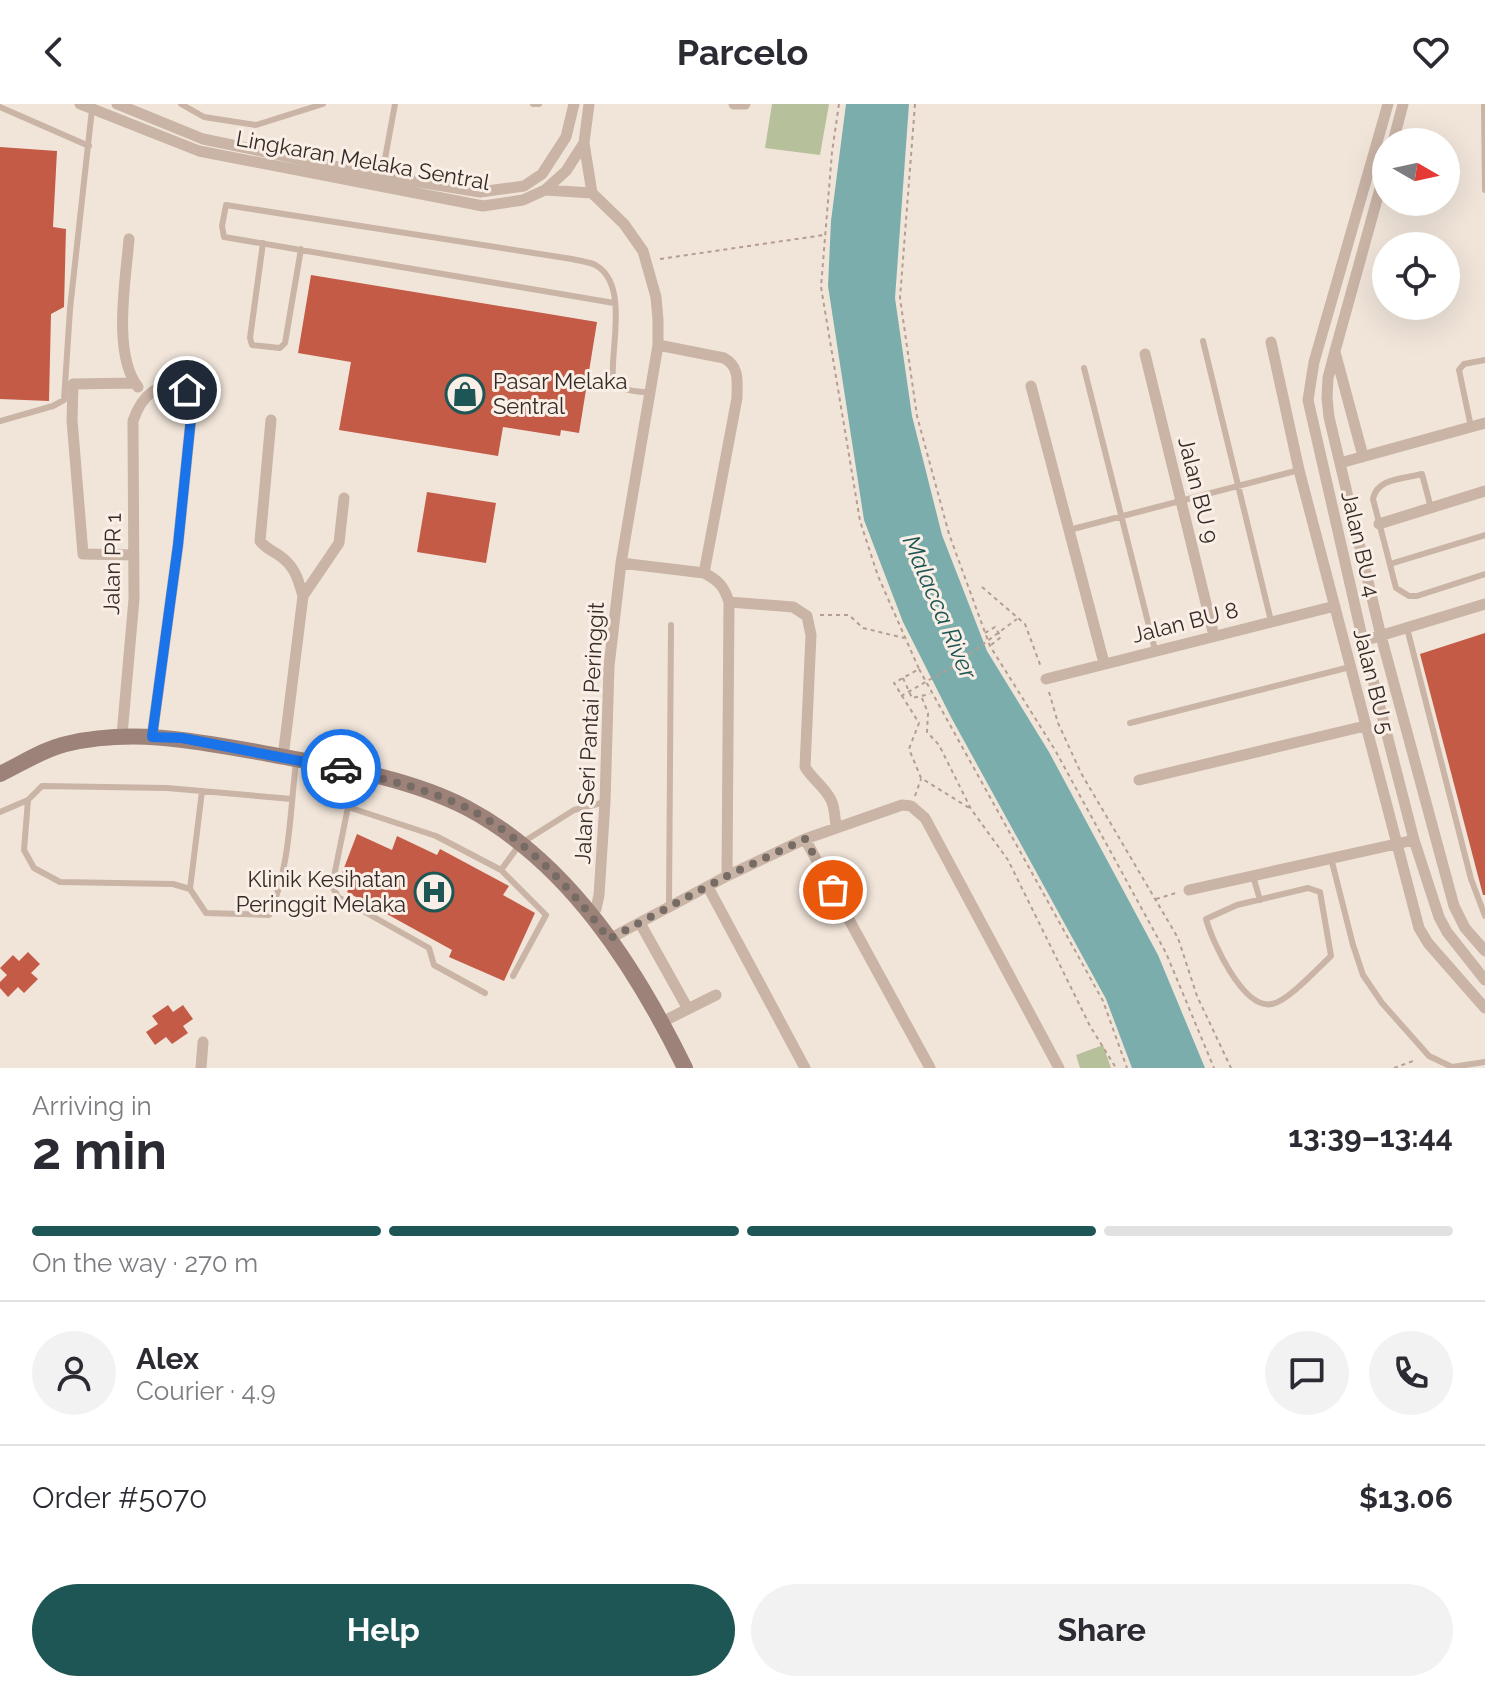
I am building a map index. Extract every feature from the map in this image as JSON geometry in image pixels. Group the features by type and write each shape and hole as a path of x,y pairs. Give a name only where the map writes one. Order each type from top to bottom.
{"street":[{"name":"Lingkaran Melaka Sentral","path":"80,104 199,151 483,206 523,200 545,190 566,171 584,143 589,104"},
{"name":"Lingkaran Melaka Sentral","path":"117,104 203,139 382,176 480,192 524,186 542,174 566,137 574,104"},
{"path":"734,104 745,104"},
{"name":"Jalan BU 4","path":"1388,104 1314,362 1308,400 1363,641 1414,840 1439,917 1485,980"},
{"path":"1397,128 1403,104"},
{"path":"545,190 592,193 584,143"},
{"name":"Jalan Seri Pantai Peringgit","path":"590,914 598,903 609,666 621,563 658,345 656,297 647,261 634,236 592,193"},
{"name":"Jalan BU 4","path":"1372,216 1328,378 1327,398 1381,636 1454,906 1465,928 1485,951"},
{"path":"129,239 124,340 134,383 145,395 156,388 178,386 187,390 192,408 178,545 152,737"},
{"name":"Jalan BU 5","path":"1271,342 1299,470 1419,928 1428,943 1485,1008"},
{"path":"658,345 724,358 737,371 737,398 704,573"},
{"path":"1335,351 1363,456"},
{"name":"Jalan BU 9","path":"1145,354 1214,636"},
{"path":"134,383 73,384 72,420 83,554 134,555"},
{"path":"1031,386 1104,663"},
{"name":"Jalan PR 1","path":"122,735 134,599 131,443 133,421 138,404 145,395"},
{"path":"271,420 260,541 267,551 287,561 303,596 290,758"},
{"path":"1340,463 1485,423"},
{"path":"1379,524 1485,491"},
{"path":"303,596 339,543 344,498"},
{"path":"621,563 704,573 725,588 729,602 727,876"},
{"path":"729,602 793,607 807,616 811,635 805,767 832,801 836,827"},
{"path":"1363,641 1485,604"},
{"name":"Jalan BU 8","path":"1046,679 1335,606"},
{"path":"1139,780 1365,726"},
{"path":"0,774 63,744 122,735 182,738 290,758 398,782 435,794 466,808 520,844 590,914 662,1022 685,1068"},
{"path":"609,939 727,876 805,839 902,805 911,806 925,818 1059,1068"},
{"path":"805,839 930,1068"},
{"path":"1189,890 1414,840"},
{"path":"708,887 805,1068"},
{"path":"640,923 688,1009"},
{"path":"662,1022 716,995"},
{"path":"201,1068 203,1042"}],"lane":[{"path":"181,104 204,117 256,125 323,104"},
{"path":"382,176 395,104"},
{"path":"533,104 539,104"},
{"path":"1484,104 1485,190"},
{"path":"1,106 89,146"},
{"path":"0,421 64,400 91,107"},
{"path":"614,303 224,237 222,226 226,205 572,259 597,266 609,280 614,303 617,321 613,380 625,389 651,393"},
{"path":"263,243 250,338 252,345 280,348 285,343 301,249"},
{"path":"1203,341 1271,621"},
{"path":"1471,427 1459,370 1464,364 1485,360"},
{"path":"1084,368 1155,650"},
{"path":"1069,530 1299,470"},
{"path":"1431,508 1422,474 1381,484 1375,491 1373,499 1396,588 1409,596 1417,596 1485,574"},
{"path":"1390,564 1485,535"},
{"path":"669,907 671,625"},
{"path":"1407,628 1471,879 1485,916"},
{"path":"1130,723 1350,667"},
{"path":"28,800 24,850 34,868 60,882 173,884 190,889 206,913 269,915 280,891 292,799 290,758"},
{"path":"0,812 28,800 42,786 202,791 292,799"},
{"path":"190,889 202,791"},
{"path":"501,870 520,844 574,810 605,802"},
{"path":"485,993 434,965 429,948 338,897 332,886 348,807 436,836 501,870 546,915 513,976"},
{"path":"1331,858 1363,975 1382,1003 1429,1056 1452,1067 1485,1062"},
{"path":"1253,876 1260,900"},
{"path":"1308,888 1320,892 1329,935 1331,956 1283,999 1271,1005 1254,1001 1241,987 1212,940 1206,919 1237,905 1260,900 1308,888"}],"path":[{"path":"839,104 821,287 860,521 878,576 919,669 1103,1001 1127,1068"},
{"path":"915,104 900,298 917,416 949,534 990,646 1055,750 1166,953 1214,1068"},
{"path":"647,261 825,234"},
{"path":"982,587 1025,624 1046,679 1058,723 1081,773 1178,938 1197,996 1231,1068"},
{"path":"807,616 849,615 863,628 906,638"},
{"path":"901,696 952,667 1017,619"},
{"path":"985,633 995,627 1001,637 990,646"},
{"path":"919,669 894,683 919,723 909,749 921,778 971,809"},
{"path":"903,678 912,698 932,694"},
{"path":"922,698 928,713 927,732 951,764 971,809 1008,860 1090,1026 1116,1068"},
{"path":"911,806 921,778"},
{"path":"1156,899 1189,890"},
{"path":"1394,1068 1429,1056"}],"green space":[{"path":"772,104 829,104 820,155 765,148"},
{"path":"1103,1045 1111,1068 1080,1068 1076,1055"}],"water":[{"name":"Malacca River","path":"846,104 909,104 895,298 912,416 942,535 987,651 1049,752 1158,955 1205,1068 1132,1068 1106,999 952,719 903,622 864,520 828,286 831,221"}],"building":[{"path":"0,147 57,151 53,227 66,229 64,307 51,314 49,401 0,399"},
{"name":"Pasar Melaka Sentral","path":"311,275 597,322 579,433 561,430 560,436 503,427 498,456 339,430 351,362 298,353"},
{"path":"427,492 496,503 486,563 417,552"},
{"path":"1485,633 1485,895 1483,895 1420,654"},
{"path":"357,834 392,850 397,836 437,855 440,849 509,886 503,895 535,913 504,981 449,957 452,950 347,892 350,886 339,881"},
{"path":"28,952 40,964 31,973 38,979 24,993 18,987 8,997 0,988 0,982 7,975 0,968 13,955 19,961"},
{"path":"168,1005 173,1012 183,1005 193,1019 183,1026 188,1033 172,1044 166,1037 155,1045 146,1032 158,1024 152,1016"}],"way so far":[{"path":"341,769 435,794 491,823 531,853 582,903 609,939 727,876 805,839 833,890"}],"place":[{"name":"Pasar Melaka Sentral","path":"465,394"},
{"name":"Klinik Kesihatan Peringgit Melaka","path":"434,892"}],"route":[{"path":"187,390 192,408 178,545 152,737 182,738 341,769"}]}
